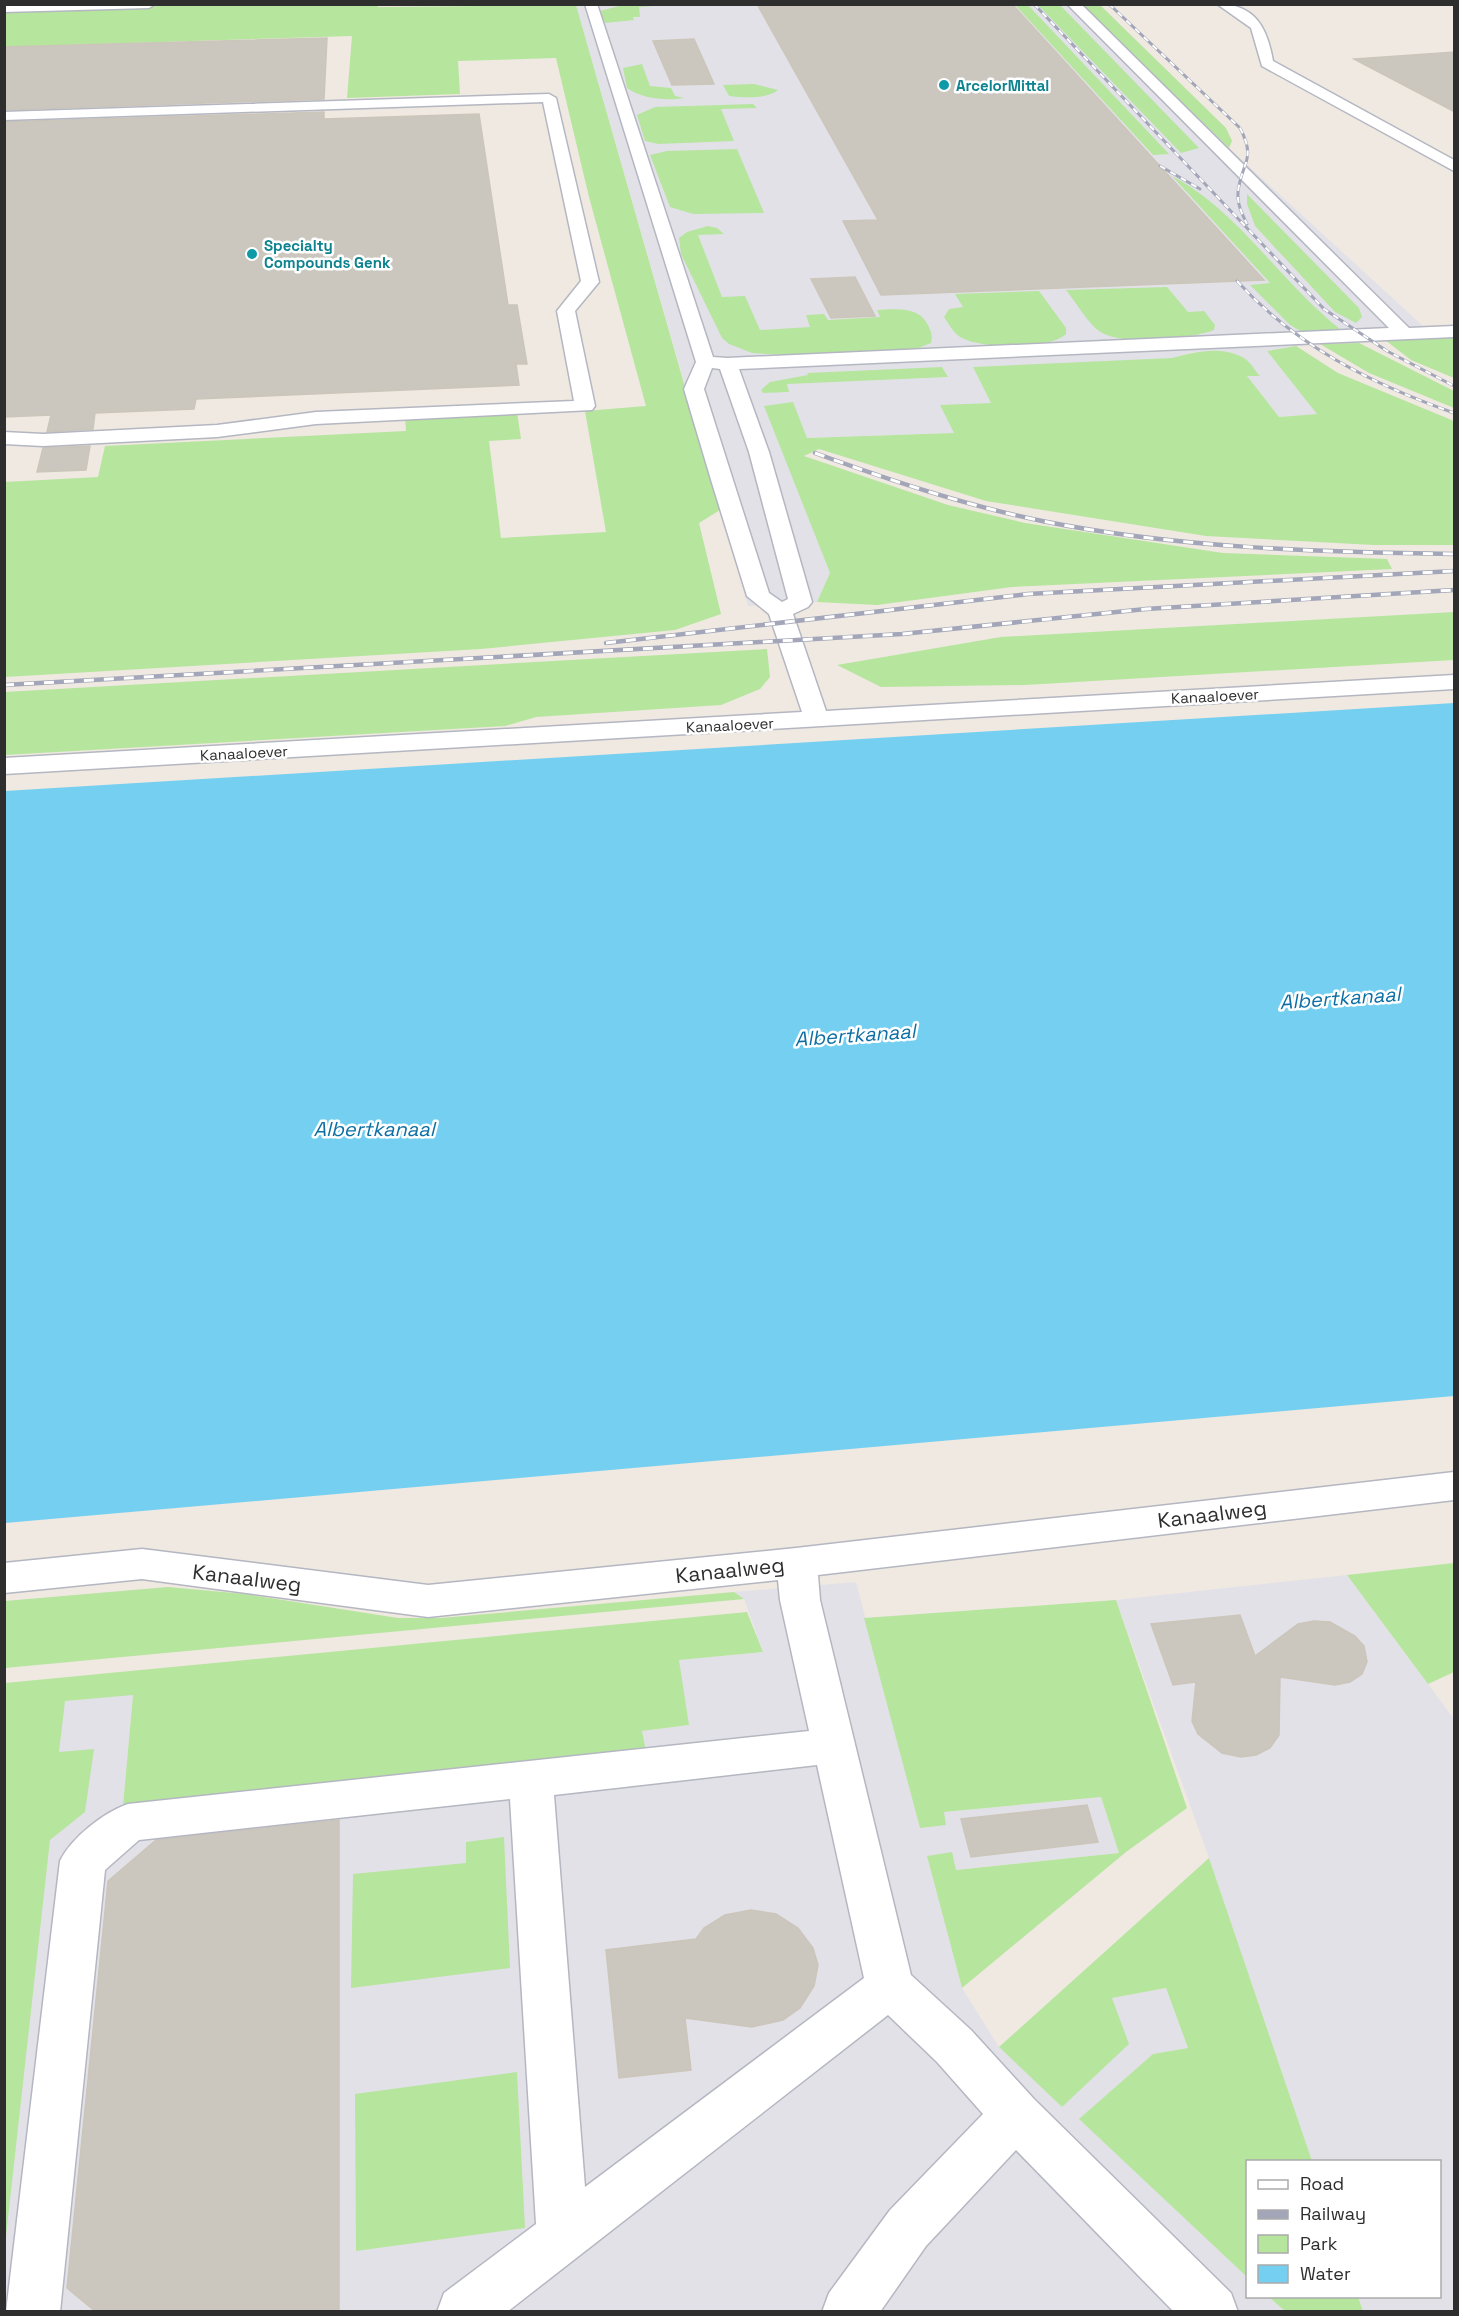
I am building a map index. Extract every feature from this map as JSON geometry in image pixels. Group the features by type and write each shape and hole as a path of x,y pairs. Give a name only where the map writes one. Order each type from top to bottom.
{"street":[{"path":"4,8 149,4"},
{"path":"591,4 705,362 694,389 759,596 780,611 818,720"},
{"path":"1073,4 1404,333"},
{"path":"1223,4 1246,16 1262,31 1267,63 1455,166"},
{"path":"4,116 549,98 590,282 566,311 585,406 316,418 217,432 43,440 4,438"},
{"path":"705,362 727,364 1455,331"},
{"path":"727,364 742,399 779,521 800,602 780,611"},
{"name":"Kanaaloever","path":"4,766 1455,682"},
{"name":"Kanaalweg","path":"4,1578 142,1564 428,1602 796,1563 1455,1486"},
{"path":"796,1563 800,1600 890,1986 954,2046 1016,2115 1212,2312"},
{"path":"33,2312 83,1861 128,1823 834,1746"},
{"path":"531,1779 563,2236"},
{"path":"463,2312 890,1986"},
{"path":"848,2312 908,2228 1016,2115"}],"shaded area":[{"path":"576,5 1082,5 1229,148 1436,338 1296,346 1267,351 1318,414 1279,417 1246,376 1259,376 1193,352 1172,358 977,375 991,403 941,406 955,433 807,438 765,406 830,573 817,602 748,606"},
{"path":"1347,1575 1454,1719 1454,2311 1363,2311 1358,2298 1441,2298 1441,2160 1312,2160 1209,1858 1116,1600"},
{"path":"856,1582 920,1827 944,1812 1101,1797 1119,1853 955,1870 927,1856 962,1988 999,2047 1062,2107 1112,1998 1166,1988 1188,2048 1153,2054 1080,2119 1246,2276 1246,2298 1270,2298 1285,2311 5,2312 5,1937 65,1701 133,1694 123,1806 647,1755 642,1731 689,1725 678,1660 763,1652 744,1599 734,1592"}],"green space":[{"path":"224,4 377,4 378,7 576,5 720,510 699,523 721,614 675,630 481,649 5,677 5,482 98,477 105,446 406,431 405,417 517,412 521,439 489,441 501,538 606,532 585,411 646,406 589,197 556,58 458,61 460,94 347,98 352,36 5,47 5,11"},
{"path":"684,4 639,7 640,17 633,17 634,20 605,23 600,11 623,5"},
{"path":"1015,5 1028,5 1169,154 1153,155"},
{"path":"1038,5 1060,5 1199,148 1181,153"},
{"path":"1082,5 1100,5 1226,128 1232,141 1229,148"},
{"path":"642,64 650,86 671,88 675,96 684,98 655,98 640,95 627,88 623,68"},
{"path":"754,84 778,90 761,96 735,97 729,96 723,85"},
{"path":"753,104 757,108 721,109 734,141 658,144 645,141 637,115 655,107"},
{"path":"737,149 764,213 693,214 670,207 650,155 667,151"},
{"path":"1172,176 1218,208 1318,310 1340,329 1304,333 1290,325 1250,285 1270,283"},
{"path":"1247,194 1359,308 1362,317 1356,323 1335,312 1255,226 1247,204"},
{"path":"708,226 717,228 724,234 698,235 722,297 745,296 760,330 810,327 806,315 824,314 828,320 880,317 877,310 899,309 919,314 924,319 931,334 931,343 916,349 901,351 783,355 752,353 729,344 722,338 681,254 679,238 687,232"},
{"path":"1167,287 1188,312 1204,311 1215,325 1214,330 1156,340 1123,339 1109,336 1095,327 1066,290"},
{"path":"1039,291 1066,328 1066,334 1045,343 999,346 972,342 957,334 944,317 949,309 963,307 955,294"},
{"path":"1454,338 1454,378 1411,360 1385,340"},
{"path":"1359,343 1454,391 1454,408 1369,373 1320,344"},
{"path":"1296,346 1338,373 1454,421 1454,545 1374,545 1206,536 986,501 819,449 804,456 948,505 1025,523 1223,553 1387,559 1392,569 1012,587 877,605 817,602 830,573 764,406 793,402 807,438 954,433 940,405 991,403 973,367 1172,358 1198,352 1218,351 1236,354 1248,361 1260,376 1247,376 1279,417 1317,414 1267,351"},
{"path":"942,367 948,377 787,384 789,392 763,393 761,390 770,382 808,375 807,373"},
{"path":"1454,612 1454,660 1025,685 881,687 837,665 1001,637"},
{"path":"767,649 770,677 760,689 721,705 536,717 505,726 5,755 5,692"},
{"path":"1454,1563 1454,1672 1428,1684 1347,1575"},
{"path":"168,1587 245,1594 398,1618 441,1618 734,1592 744,1599 5,1668 5,1601"},
{"path":"1116,1600 1187,1808 1126,1852 962,1988 927,1856 952,1852 956,1870 1119,1853 1101,1797 944,1812 946,1825 920,1828 864,1618"},
{"path":"747,1612 763,1652 679,1660 689,1725 642,1731 647,1755 123,1806 133,1695 65,1701 59,1752 94,1749 85,1812 50,1840 5,2245 5,1683"},
{"path":"504,1837 510,1968 351,1988 353,1874 466,1863 466,1842"},
{"path":"1209,1858 1312,2160 1246,2160 1246,2276 1079,2119 1153,2054 1188,2048 1166,1988 1112,1998 1129,2044 1062,2107 999,2047"},
{"path":"517,2072 525,2228 356,2251 355,2094"},
{"path":"1270,2298 1358,2298 1363,2311 1285,2311"}],"water":[{"name":"Albertkanaal","path":"1454,703 1454,1396 5,1523 5,791"}],"building":[{"name":"ArcelorMittal","path":"757,4 1012,4 1264,280 881,295 843,221 878,220"},
{"path":"327,38 324,99 4,110 4,47"},
{"path":"694,39 714,84 672,85 653,41"},
{"path":"1455,52 1455,112 1354,59"},
{"name":"Specialty Compounds Genk","path":"324,112 324,119 479,114 508,305 517,305 527,364 516,364 519,385 196,399 194,409 95,413 93,429 47,432 51,415 4,417 4,122"},
{"path":"855,277 875,316 831,318 811,279"},
{"path":"90,446 86,470 37,472 43,448"},
{"path":"1240,1615 1255,1656 1298,1624 1314,1621 1330,1622 1355,1636 1364,1646 1367,1662 1362,1674 1350,1682 1335,1685 1280,1677 1279,1735 1270,1748 1256,1755 1241,1757 1222,1753 1198,1734 1192,1721 1196,1682 1173,1685 1151,1624"},
{"path":"1087,1805 1098,1842 971,1857 961,1819"},
{"path":"339,1820 339,2312 96,2312 67,2288 108,1881 156,1840"},
{"path":"751,1910 776,1914 798,1928 813,1948 818,1965 814,1986 800,2008 783,2020 752,2027 685,2018 691,2070 619,2078 606,1950 696,1939 704,1928 725,1915"}],"railway":[{"path":"1034,4 1324,309 1387,351 1454,386"},
{"path":"1109,4 1240,128 1248,155 1238,196 1240,209 1247,224"},
{"path":"1160,166 1200,189"},
{"path":"1237,281 1284,325 1310,344 1365,376 1454,413"},
{"path":"815,453 955,500 1013,515 1093,530 1247,547 1454,554"},
{"path":"606,643 1028,594 1454,571"},
{"path":"4,685 902,634 1146,609 1454,590"}],"place":[{"name":"ArcelorMittal","path":"944,85"},
{"name":"Specialty Compounds Genk","path":"252,254"}]}
